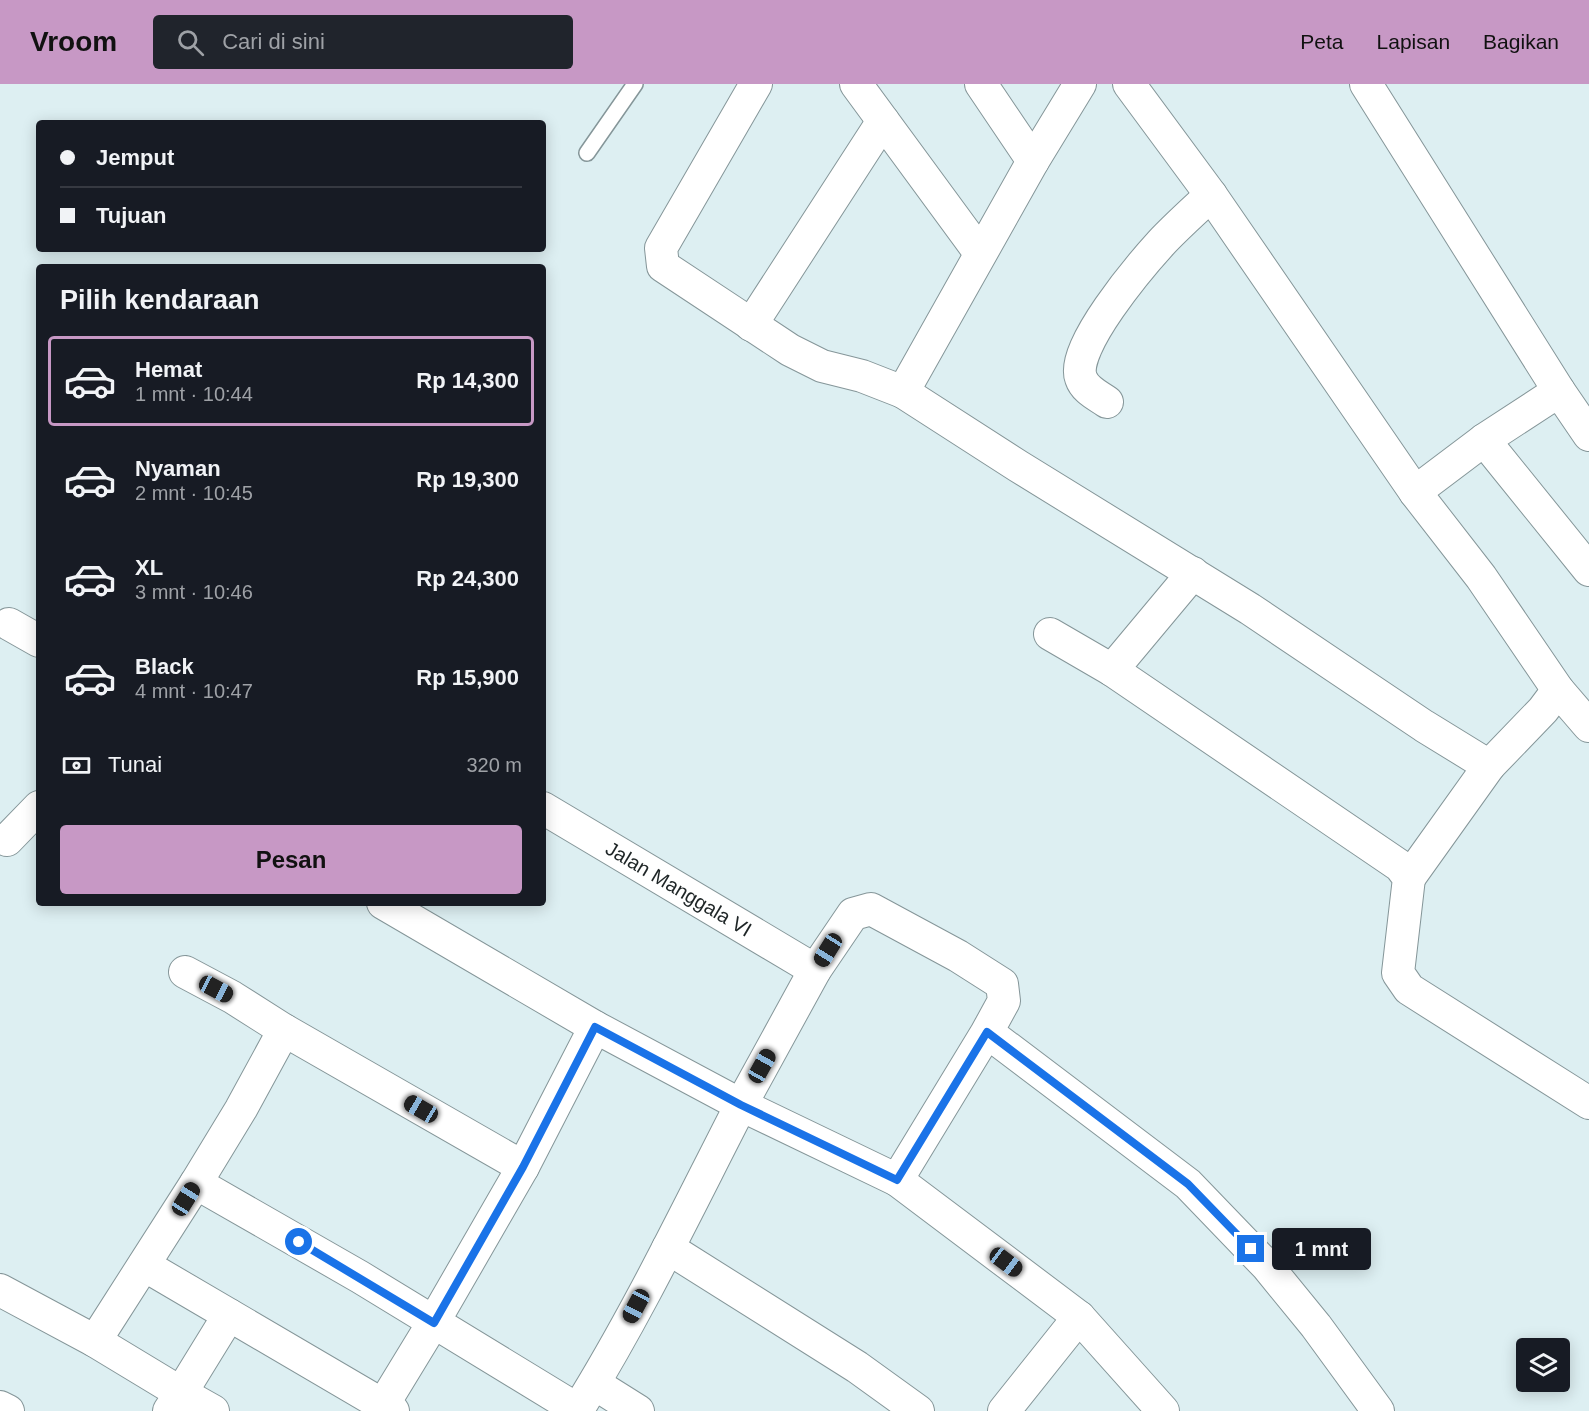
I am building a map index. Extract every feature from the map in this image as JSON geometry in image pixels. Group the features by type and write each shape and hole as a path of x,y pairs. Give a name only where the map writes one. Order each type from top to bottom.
{"street":[{"path":"756,84 661,248 663,266 750,326 790,350 822,366 862,376 903,392 1018,466 1193,573 1488,766"},
{"path":"856,84 980,253"},
{"path":"981,84 1033,161"},
{"path":"903,392 980,253 1080,84"},
{"path":"1129,84 1211,195 1415,492 1481,577 1558,690 1589,726"},
{"path":"1366,84 1589,435"},
{"path":"750,326 883,121"},
{"path":"1107,402 1086,388 1080,376 1082,356 1093,333 1119,294 1161,243 1211,195"},
{"path":"1415,492 1484,440 1559,391"},
{"path":"1484,440 1589,570"},
{"path":"1112,669 1193,573"},
{"path":"9,624 36,639"},
{"path":"1050,634 1112,669 1375,848 1400,866 1409,878"},
{"path":"1558,690 1543,710 1488,766 1409,878 1398,973 1409,989 1589,1103"},
{"path":"7,840 36,810"},
{"name":"Jalan Manggala VI","path":"546,810 815,970"},
{"path":"388,906 595,1027 741,1105 897,1180 1079,1317 1163,1411"},
{"path":"583,1402 668,1248 741,1105 815,970 853,914 871,909 958,956 1002,984 1005,1000 897,1180"},
{"path":"185,972 232,997 284,1030 523,1167"},
{"path":"144,1265 388,1408 523,1167 595,1027"},
{"path":"95,1341 241,1109 284,1030"},
{"path":"987,1032 1188,1184 1268,1266 1316,1326 1378,1411"},
{"path":"196,1183 360,1277 434,1323 583,1402 638,1411"},
{"path":"668,1248 856,1367 918,1411"},
{"path":"0,1290 95,1341 175,1402 213,1411"},
{"path":"175,1402 229,1315"},
{"path":"1004,1411 1079,1317"},
{"path":"0,1407 8,1411"}],"lane":[{"path":"586,153 635,84"}],"route":[{"path":"299,1242 434,1323 523,1167 595,1027 741,1105 897,1180 987,1032 1188,1184 1251,1249"}]}
